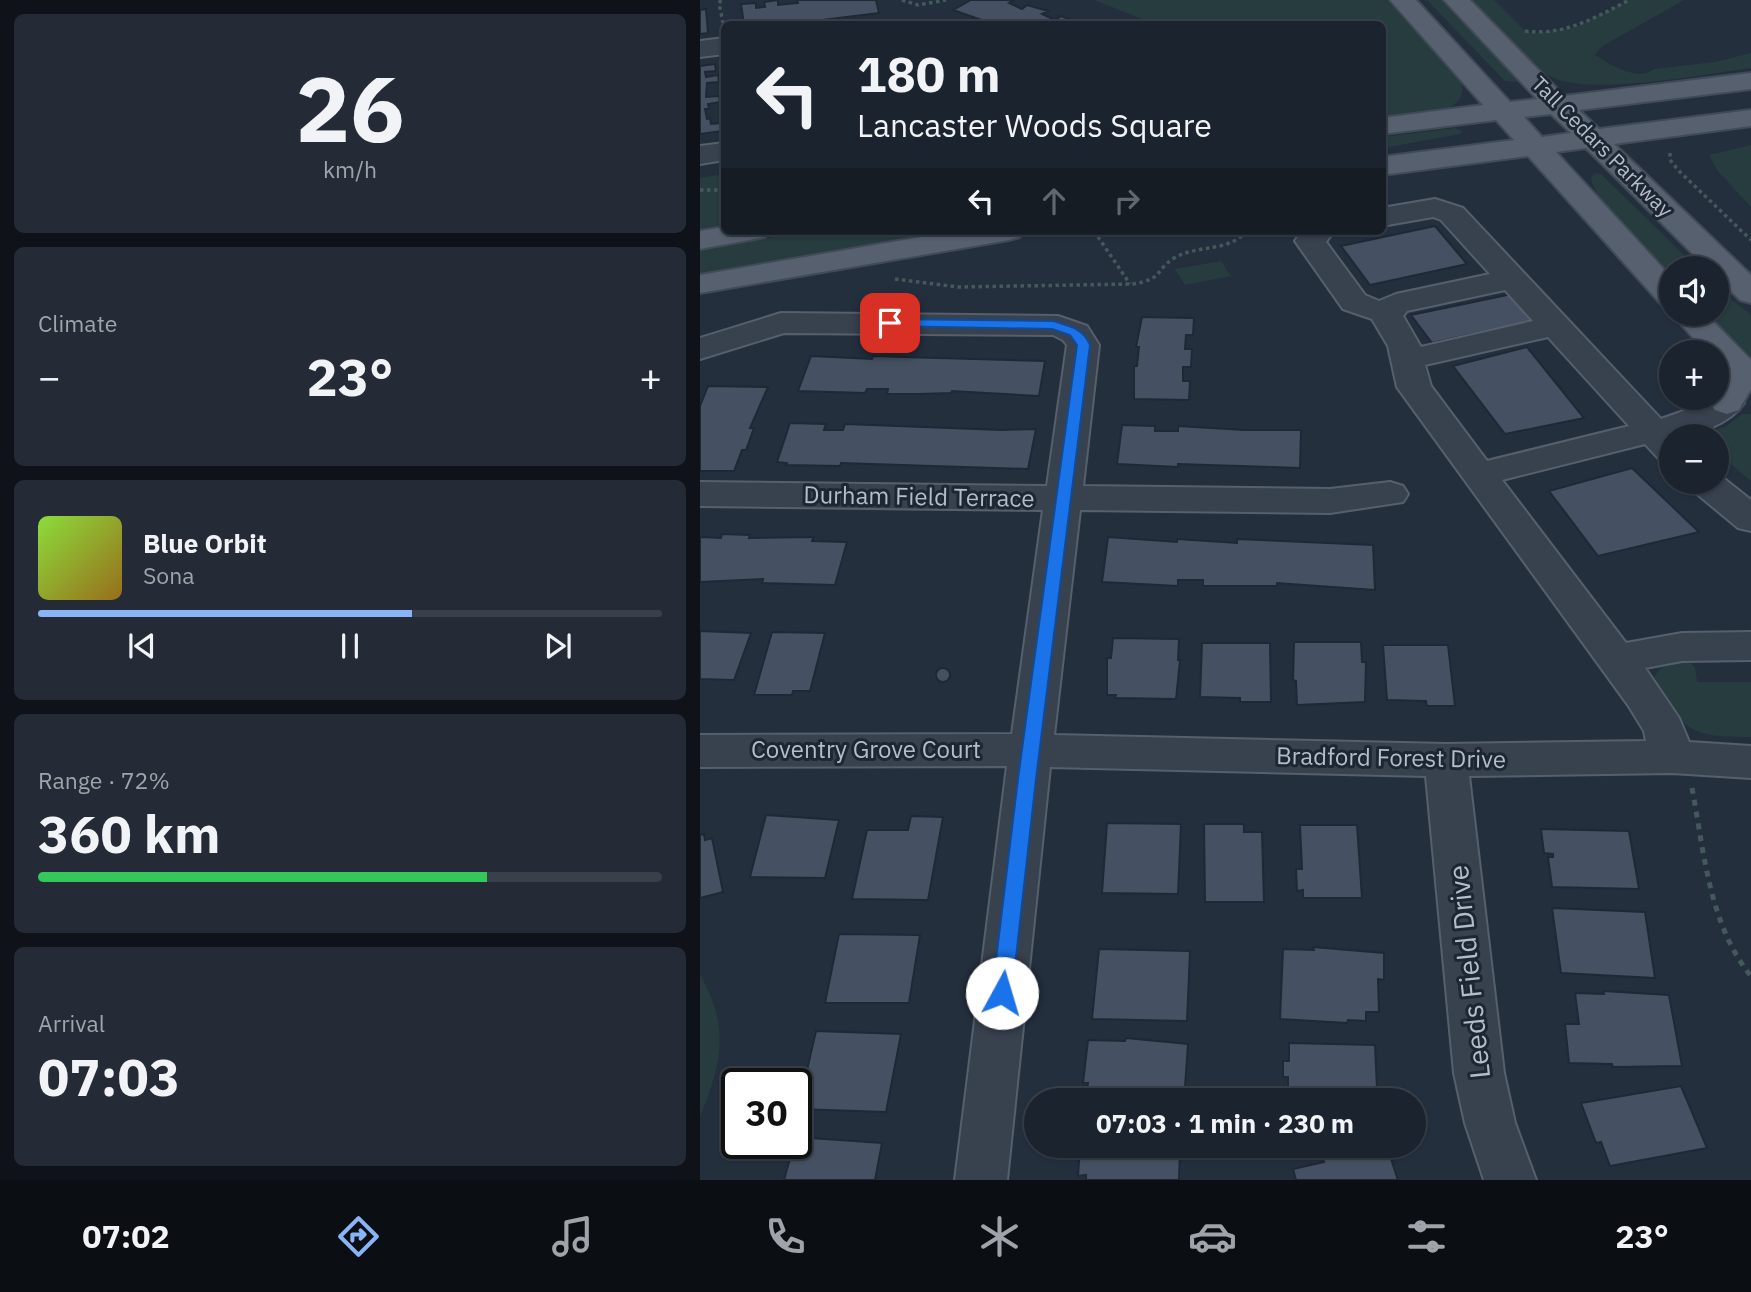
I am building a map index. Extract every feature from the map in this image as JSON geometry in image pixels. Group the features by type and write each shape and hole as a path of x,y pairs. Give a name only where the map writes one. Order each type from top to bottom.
{"main road":[{"name":"Tall Cedars Parkway","path":"1402,0 1659,283"},
{"name":"Tall Cedars Parkway","path":"1455,0 1557,104 1751,293"},
{"path":"1386,126 1751,81"},
{"path":"1386,165 1751,118"},
{"path":"700,240 730,235"},
{"path":"700,284 986,235"},
{"path":"1700,326 1742,370 1729,399"}],"street":[{"path":"700,49 721,46"},
{"path":"700,155 721,152"},
{"path":"1386,216 1435,208 1445,210 1458,219 1659,439"},
{"path":"1315,235 1310,241 1348,296 1366,308 1387,312"},
{"path":"1387,312 1396,304 1416,298 1512,279"},
{"path":"1387,312 1404,346 1415,387 1616,659 1664,729 1682,771"},
{"path":"700,349 781,323 809,322 1053,325 1074,332 1082,339 1084,350 1062,499 981,1180"},
{"path":"1406,360 1554,326"},
{"path":"1691,424 1716,410"},
{"path":"1480,474 1659,441"},
{"name":"Durham Field Terrace","path":"700,494 1330,501 1390,494"},
{"path":"1720,494 1751,519"},
{"path":"1616,659 1682,647 1751,646"},
{"name":"Coventry Grove Court","path":"700,751 941,748 1031,751"},
{"name":"Bradford Forest Drive","path":"1031,751 1446,760 1682,771 1751,762"},
{"name":"Leeds Field Drive","path":"1446,760 1479,1073 1490,1123 1510,1180"}],"path":[{"path":"722,0 719,3 723,21"},
{"path":"902,0 908,4 927,5 946,0"},
{"path":"1525,31 1543,33 1567,30 1629,0"},
{"path":"1673,150 1670,160 1679,171 1751,240"},
{"path":"700,190 721,190"},
{"path":"1097,235 1130,284"},
{"path":"890,279 958,287 1073,288 1130,284 1160,275 1175,258 1231,242 1244,235"},
{"path":"1682,771 1724,931 1732,953 1751,976"}],"green space":[{"path":"1094,0 1387,0 1461,81 1462,93 1457,102 1435,113 1386,119 1386,21 1147,21"},
{"path":"1427,0 1442,0 1519,82 1505,81"},
{"path":"1470,0 1494,0 1525,31 1535,33 1576,27 1629,0 1684,0 1601,47 1595,55 1625,71 1640,74 1654,69 1715,62 1751,53 1751,68 1646,82 1565,82 1548,75 1528,60"},
{"path":"1455,128 1462,131 1460,134 1386,147 1386,137"},
{"path":"1751,145 1751,207 1717,170 1709,155"},
{"path":"1595,173 1601,174 1685,256 1659,256 1659,267 1613,217 1595,190 1591,178"},
{"path":"721,174 721,230 700,233 700,178"},
{"path":"785,235 940,235 700,276 700,250"},
{"path":"1221,261 1231,276 1185,285 1175,269"},
{"path":"1729,298 1751,315 1751,359 1715,326 1729,326"},
{"path":"1742,414 1751,414 1751,481 1729,462 1729,424"},
{"path":"1677,661 1688,661 1695,667 1697,682 1751,682 1751,737 1702,733 1682,721 1653,680 1662,668"},
{"path":"700,974 716,1011 720,1045 714,1079 700,1117"}],"building":[{"path":"778,0 778,5 798,3 797,0 876,0 879,13 814,21 744,21 741,4 756,3 756,8 765,7 764,2"},
{"path":"971,0 1014,0 1009,3 1022,9 1027,5 1048,11 1042,14 1055,20 1061,16 1072,20 984,21 953,10"},
{"path":"706,9 708,33 700,34 700,10"},
{"path":"715,64 716,71 705,72 706,77 718,75 719,82 707,83 706,97 719,96 720,102 708,104 709,109 705,109 711,124 721,123 721,131 700,134 700,66"},
{"path":"1435,226 1467,264 1370,285 1341,246"},
{"path":"1512,294 1535,320 1432,343 1411,315"},
{"path":"1142,317 1194,318 1193,335 1186,335 1185,349 1192,349 1191,367 1183,367 1183,381 1190,381 1189,400 1134,399 1134,366 1137,366 1139,347 1136,347"},
{"path":"1527,347 1584,418 1505,434 1453,366"},
{"path":"811,356 1045,361 1039,396 952,391 887,394 888,389 867,389 865,393 798,391"},
{"path":"708,386 768,387 750,428 754,428 746,450 742,450 734,471 700,471 700,406"},
{"path":"790,423 826,424 824,430 843,430 845,424 1036,429 1028,469 841,463 840,466 786,465 787,463 777,462"},
{"path":"1122,425 1155,426 1155,431 1178,431 1178,426 1301,430 1300,468 1117,464"},
{"path":"1632,468 1699,532 1598,556 1549,491"},
{"path":"722,534 750,535 749,538 814,537 812,541 847,542 835,585 762,583 763,579 700,582 700,537 721,538"},
{"path":"1108,537 1177,542 1177,539 1237,543 1237,539 1373,545 1375,590 1277,583 1277,586 1203,586 1203,580 1178,580 1178,586 1102,582"},
{"path":"700,631 751,633 734,680 700,679"},
{"path":"772,632 825,633 810,691 793,691 792,695 754,695"},
{"path":"1113,638 1179,639 1176,699 1115,698 1116,695 1107,695 1107,658 1111,658"},
{"path":"1294,642 1361,642 1362,662 1366,662 1365,702 1297,705 1296,681 1293,680"},
{"path":"1202,643 1270,643 1271,702 1240,702 1240,698 1200,697"},
{"path":"1383,645 1448,645 1455,706 1427,706 1426,701 1387,700"},
{"path":"940,668 946,668 950,675 946,682 940,682 936,678 936,672"},
{"path":"766,815 839,820 825,878 750,877"},
{"path":"911,816 943,817 928,900 852,899 867,830 908,830"},
{"path":"1107,823 1181,824 1178,894 1102,893"},
{"path":"1204,824 1244,824 1244,832 1262,832 1264,902 1205,902"},
{"path":"1300,825 1357,825 1362,898 1303,898 1303,890 1297,891 1296,869 1302,869"},
{"path":"1541,829 1629,831 1639,889 1552,887 1548,857 1553,857 1553,854 1544,853"},
{"path":"704,834 705,840 712,838 723,892 700,898 700,835"},
{"path":"1552,908 1645,912 1655,978 1561,973"},
{"path":"839,934 920,935 909,1003 825,1003"},
{"path":"1313,947 1384,953 1384,980 1378,979 1379,1012 1366,1012 1366,1021 1348,1020 1347,1023 1280,1019 1283,949 1314,950"},
{"path":"1099,949 1190,951 1187,1021 1092,1019"},
{"path":"1603,991 1669,995 1682,1066 1613,1067 1612,1064 1569,1063 1565,1024 1579,1024 1575,993 1604,994"},
{"path":"816,1031 901,1034 886,1112 812,1109 812,1068 807,1068"},
{"path":"1126,1038 1188,1044 1185,1088 1087,1088 1088,1083 1083,1083 1088,1040 1125,1041"},
{"path":"1289,1043 1375,1045 1377,1088 1288,1088 1288,1077 1283,1077 1283,1061 1289,1061"},
{"path":"1681,1086 1707,1148 1610,1166 1601,1142 1596,1143 1581,1103"},
{"path":"812,1138 882,1143 875,1180 784,1180 790,1159 812,1159"},
{"path":"1079,1158 1180,1158 1179,1180 1086,1180 1086,1175 1078,1176"},
{"path":"1322,1158 1391,1158 1398,1180 1296,1180 1293,1169 1324,1162"}],"route":[{"path":"890,323 1053,325 1066,328 1080,336 1084,350 1064,480 1002,993"}]}
